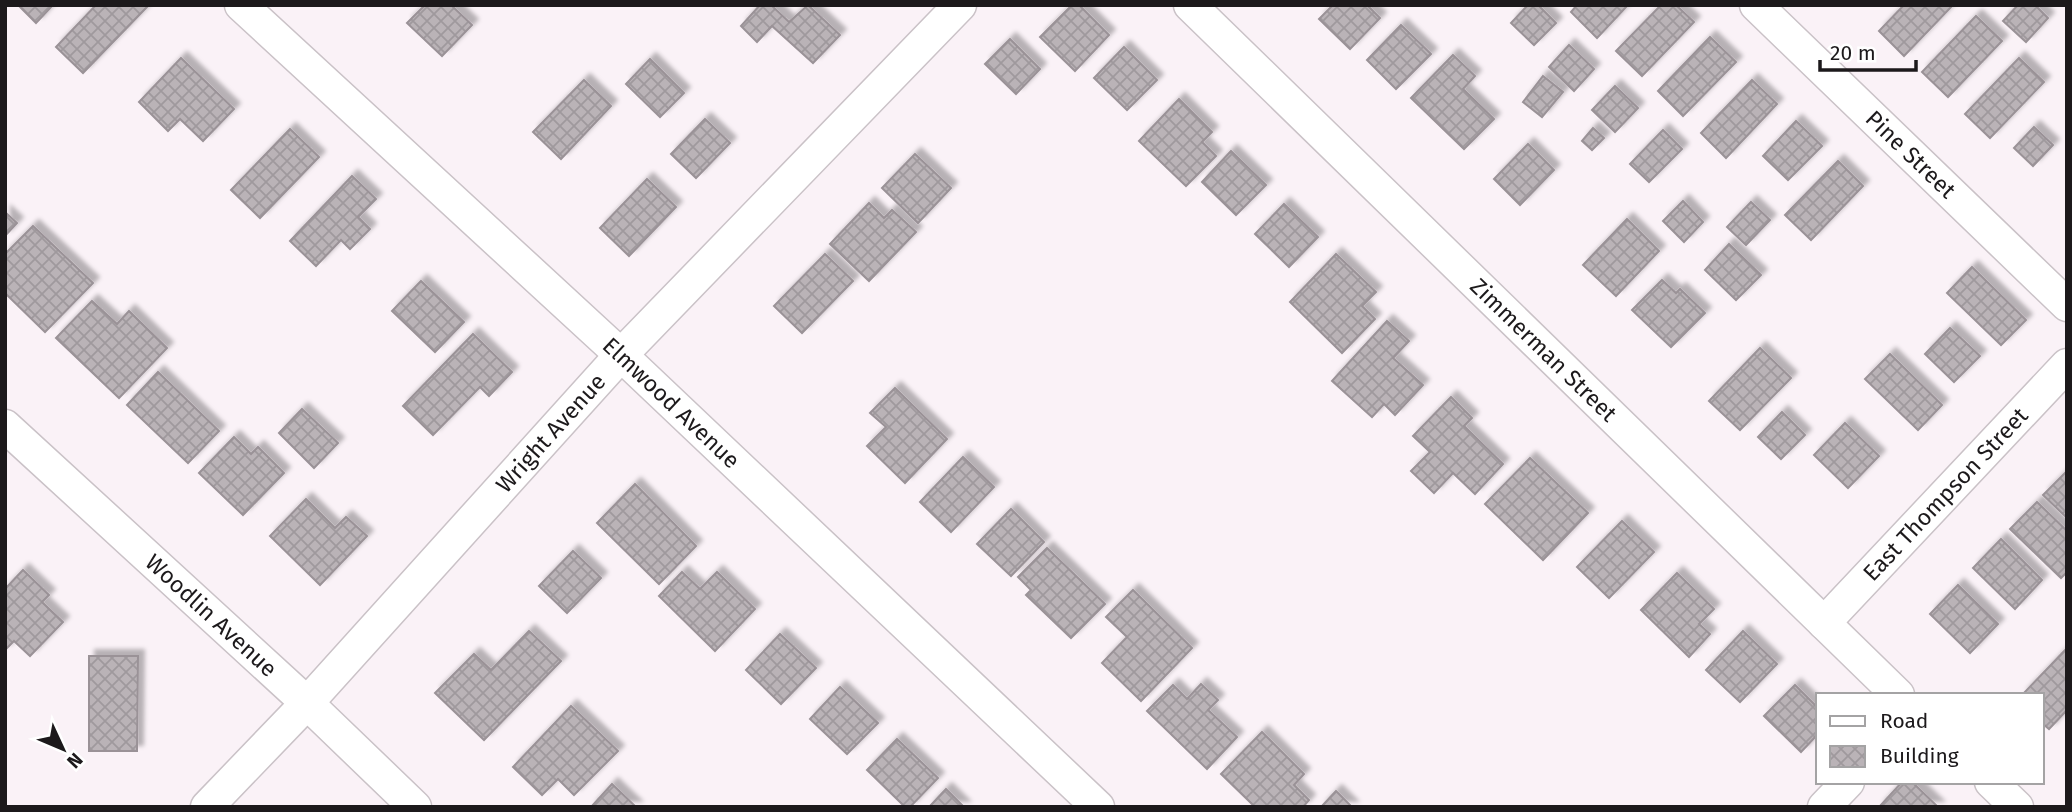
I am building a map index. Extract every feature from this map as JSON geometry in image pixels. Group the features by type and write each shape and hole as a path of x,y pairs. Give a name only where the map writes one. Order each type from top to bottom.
{"street":[{"name":"Elmwood Avenue","path":"241,5 621,355 1098,807"},
{"name":"Zimmerman Street","path":"1190,5 1896,693"},
{"name":"Pine Street","path":"1756,5 2067,305"},
{"name":"Wright Avenue","path":"207,807 307,703 621,355 943,11"},
{"name":"East Thompson Street","path":"1824,623 2067,365"},
{"name":"Woodlin Avenue","path":"5,426 307,703 415,807"},
{"path":"1824,807 1846,784"},
{"path":"1993,784 2017,807"}],"building":[{"path":"18,5 53,5 36,23"},
{"path":"96,5 149,5 83,73 56,47"},
{"path":"425,5 451,5 472,25 442,56 407,23"},
{"path":"760,5 771,5 789,22 808,5 840,35 813,63 772,26 757,42 741,26"},
{"path":"1072,5 1079,5 1109,35 1075,71 1040,37"},
{"path":"1333,5 1367,5 1380,18 1350,49 1319,19"},
{"path":"1528,5 1538,5 1556,23 1534,45 1511,23"},
{"path":"1577,5 1628,5 1597,38 1571,12"},
{"path":"1661,5 1676,5 1694,22 1642,76 1616,51"},
{"path":"1904,5 1953,5 1904,56 1879,31"},
{"path":"2018,5 2035,5 2048,18 2026,42 2003,21"},
{"path":"1976,16 2002,41 1948,97 1922,72"},
{"path":"1401,25 1431,54 1396,89 1367,60"},
{"path":"1710,37 1736,62 1683,116 1658,91"},
{"path":"1010,39 1040,69 1016,94 985,64"},
{"path":"1569,45 1594,69 1574,91 1549,67"},
{"path":"1124,47 1157,80 1127,110 1094,78"},
{"path":"1453,55 1475,76 1463,89 1494,119 1464,149 1411,98"},
{"path":"181,58 234,109 203,141 180,119 168,131 139,102"},
{"path":"2019,58 2044,82 1990,138 1965,114"},
{"path":"650,59 684,93 660,117 626,84"},
{"path":"1543,76 1563,92 1542,117 1523,102"},
{"path":"584,80 611,106 561,159 533,132"},
{"path":"1752,80 1777,104 1726,158 1701,133"},
{"path":"1615,86 1638,108 1615,132 1592,110"},
{"path":"1179,99 1212,132 1202,142 1216,156 1186,186 1139,141"},
{"path":"705,119 730,143 696,178 671,154"},
{"path":"1796,121 1822,146 1788,180 1763,156"},
{"path":"2034,127 2053,145 2033,166 2014,148"},
{"path":"1593,128 1604,138 1592,150 1582,141"},
{"path":"290,129 319,157 260,218 231,190"},
{"path":"1663,130 1682,149 1649,182 1630,164"},
{"path":"1528,144 1554,170 1520,205 1494,179"},
{"path":"1231,151 1266,185 1236,215 1202,182"},
{"path":"915,154 951,188 918,223 882,188"},
{"path":"1838,161 1863,186 1811,240 1785,215"},
{"path":"352,176 376,199 358,217 370,229 350,249 341,240 316,266 290,241"},
{"path":"647,179 676,207 629,256 600,228"},
{"path":"1683,201 1703,222 1684,242 1663,221"},
{"path":"1751,202 1770,220 1746,245 1727,227"},
{"path":"869,203 884,218 892,210 916,232 869,281 830,244"},
{"path":"1284,204 1318,237 1289,267 1255,234"},
{"path":"5,212 17,223 5,236"},
{"path":"1627,219 1659,251 1616,296 1583,265"},
{"path":"33,226 93,283 45,332 5,293 5,254"},
{"path":"1729,244 1761,275 1736,300 1705,270"},
{"path":"825,254 853,281 802,333 774,306"},
{"path":"1336,254 1376,292 1362,306 1375,319 1342,353 1290,302"},
{"path":"1972,267 2026,320 2001,345 1947,293"},
{"path":"1662,280 1676,293 1680,289 1705,313 1671,347 1632,310"},
{"path":"421,281 464,322 435,352 392,311"},
{"path":"92,301 117,324 129,311 167,348 119,398 56,338"},
{"path":"1387,321 1409,341 1393,358 1423,385 1395,415 1384,404 1372,417 1332,381"},
{"path":"1950,328 1980,356 1954,382 1925,354"},
{"path":"473,334 512,372 489,396 480,387 433,435 403,406"},
{"path":"1760,348 1791,378 1740,430 1709,401"},
{"path":"1890,354 1942,405 1918,430 1865,379"},
{"path":"158,372 219,431 188,463 127,405"},
{"path":"895,388 947,439 905,483 867,446 886,427 870,413"},
{"path":"1451,397 1472,418 1464,426 1503,464 1475,494 1453,473 1434,493 1411,471 1430,452 1413,436"},
{"path":"302,409 338,443 314,468 279,433"},
{"path":"1782,412 1805,435 1781,459 1758,437"},
{"path":"1845,423 1879,456 1848,488 1814,455"},
{"path":"234,437 251,454 258,447 284,473 243,515 199,473"},
{"path":"963,457 994,487 951,532 920,502"},
{"path":"1530,458 1588,513 1543,560 1485,504"},
{"path":"2067,471 2067,518 2043,495"},
{"path":"635,484 696,546 659,584 597,523"},
{"path":"306,499 335,528 346,517 367,536 320,585 270,536"},
{"path":"2037,502 2067,531 2067,572 2061,578 2010,529"},
{"path":"1011,509 1044,542 1011,576 977,544"},
{"path":"1622,521 1654,552 1609,598 1577,567"},
{"path":"2001,539 2042,580 2015,609 1973,568"},
{"path":"1047,548 1105,604 1071,638 1026,595 1031,590 1018,577"},
{"path":"573,551 601,578 567,613 539,586"},
{"path":"23,570 49,595 42,602 63,622 30,656 14,641 5,650 5,589"},
{"path":"682,572 700,589 717,572 755,609 715,651 659,596"},
{"path":"1677,573 1714,609 1699,624 1710,634 1689,657 1641,610"},
{"path":"1958,585 1998,624 1970,653 1930,614"},
{"path":"1133,590 1192,648 1141,701 1102,663 1127,637 1106,617"},
{"path":"529,631 561,661 484,740 435,693 474,654 491,670"},
{"path":"1743,631 1777,664 1740,702 1706,670"},
{"path":"780,634 816,668 781,704 746,670"},
{"path":"2067,648 2067,710 2049,729 2044,725 2044,693 2024,693"},
{"path":"89,656 138,656 137,751 89,751"},
{"path":"1201,684 1218,700 1208,710 1237,737 1207,769 1147,711 1173,685 1187,699"},
{"path":"1795,685 1816,706 1816,736 1801,752 1764,716"},
{"path":"840,687 878,723 847,754 810,719"},
{"path":"571,706 618,751 574,795 558,779 542,795 513,767"},
{"path":"1262,732 1304,774 1294,785 1309,800 1303,807 1255,807 1221,774"},
{"path":"897,739 938,778 910,807 905,807 867,770"},
{"path":"612,784 636,807 591,807"},
{"path":"1900,784 1914,784 1938,807 1879,807"},
{"path":"946,789 964,807 929,807"},
{"path":"1336,791 1352,807 1321,807"}]}
